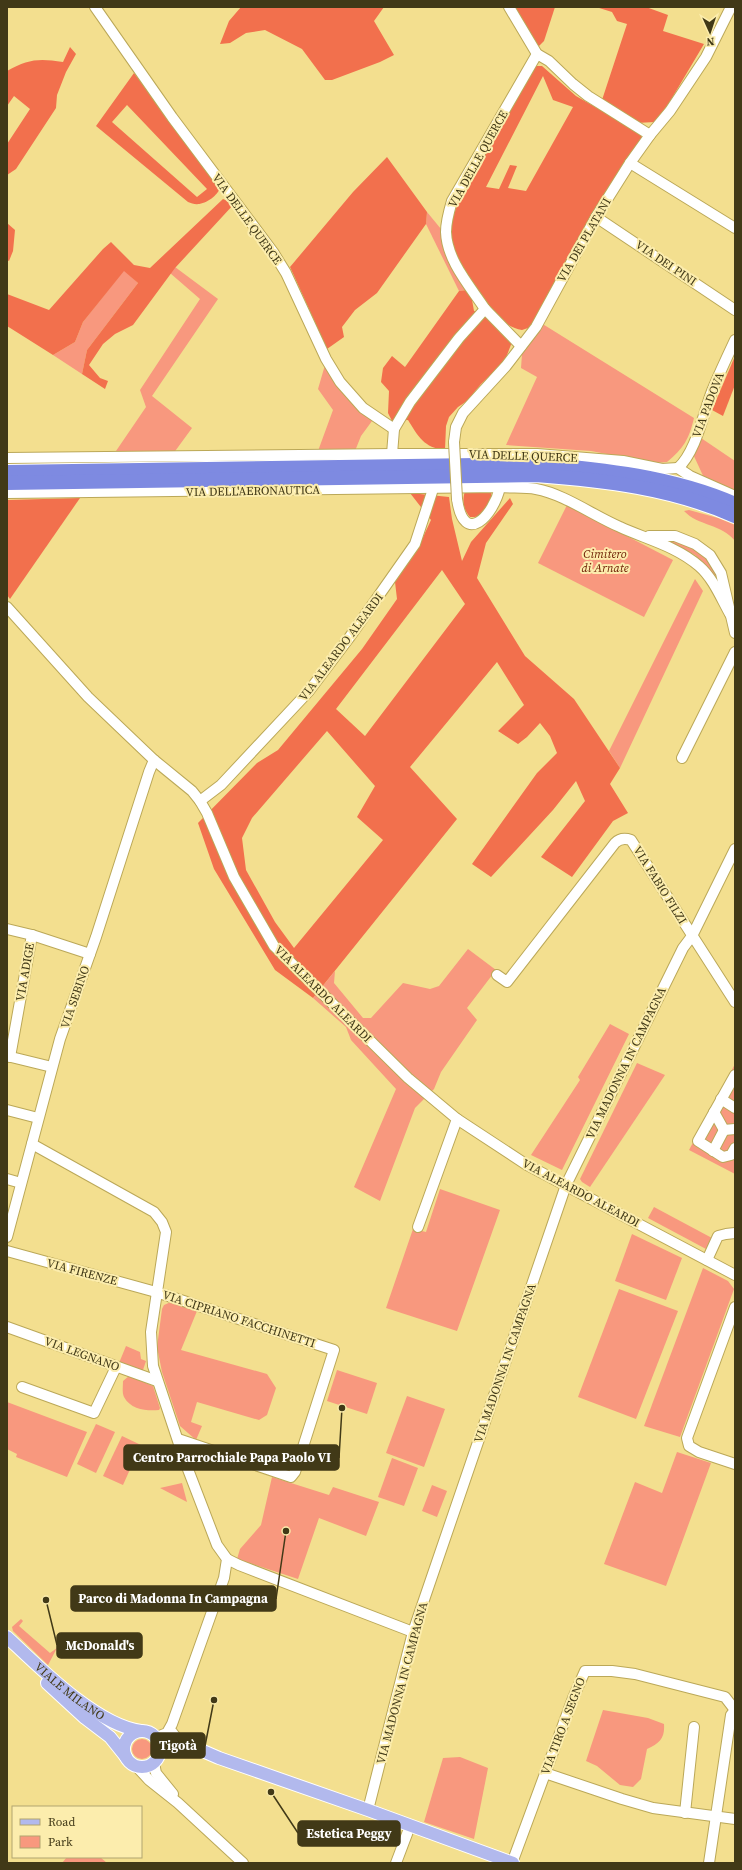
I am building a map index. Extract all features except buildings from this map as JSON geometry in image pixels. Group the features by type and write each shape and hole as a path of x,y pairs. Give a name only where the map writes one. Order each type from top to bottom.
{"highway":[{"path":"7,472 536,464 582,467 633,475 685,487 735,504"},
{"path":"7,482 536,475 582,478 632,485 682,497 735,516"}],"main road":[{"name":"VIALE MILANO","path":"7,1637 62,1686 86,1705 119,1725 141,1730"},
{"name":"VIALE MILANO","path":"7,1645 70,1706 110,1737 126,1757"},
{"path":"158,1750 147,1731 141,1730 130,1735 124,1746 126,1757 137,1767 145,1767 158,1750 196,1748 219,1758 368,1810 512,1863"},
{"path":"158,1750 219,1758"}],"street":[{"name":"VIA DELLE QUERCE","path":"95,7 172,117 274,252 286,273 326,359 340,382 363,408 394,429"},
{"path":"509,7 537,54 549,61 588,96 650,135"},
{"name":"VIA DEI PLATANI","path":"500,487 494,506 477,524 469,524 462,519 457,499 454,442 456,427 463,413 506,366 536,327 596,217 630,163 650,135 670,111 706,56 731,7"},
{"name":"VIA DELLE QUERCE","path":"485,309 456,264 448,244 446,232 449,212 452,201 537,54"},
{"path":"630,163 735,228"},
{"name":"VIA DEI PINI","path":"596,217 735,310"},
{"path":"392,454 394,429 410,402 459,338 485,309 522,346"},
{"name":"VIA PADOVA","path":"678,468 684,462 691,449 713,390 735,340"},
{"name":"VIA DELLE QUERCE","path":"7,458 537,454 623,461 662,469 678,468"},
{"path":"678,468 690,476 735,496"},
{"name":"VIA DELL'AERONAUTICA","path":"7,493 500,487 537,489 572,502 620,527 645,536"},
{"name":"VIA ALEARDO ALEARDI","path":"200,801 221,785 309,691 349,638 415,544 433,489"},
{"path":"645,536 687,557 700,566 711,579 730,614"},
{"path":"645,536 675,536 695,544 710,555 722,573 735,633"},
{"name":"VIA ALEARDO ALEARDI","path":"7,607 88,697 154,760 192,791 200,801 234,877 274,946 408,1078 457,1119 527,1165 735,1275"},
{"path":"682,758 735,652"},
{"name":"VIA SEBINO","path":"7,1237 52,1067 154,760"},
{"name":"VIA FABIO FILZI","path":"497,975 507,982 618,840 628,838 631,840 735,1002"},
{"name":"VIA MADONNA IN CAMPAGNA","path":"368,1810 413,1632 566,1185 683,948 692,936 735,849"},
{"name":"VIA ADIGE","path":"7,929 32,935 90,954"},
{"name":"VIA ADIGE","path":"8,1056 32,935"},
{"path":"8,1056 52,1067"},
{"path":"735,1075 698,1141 723,1157 731,1155 735,1148"},
{"path":"721,1099 735,1108"},
{"path":"7,1110 38,1118"},
{"path":"714,1112 724,1130"},
{"path":"418,1227 457,1119"},
{"path":"724,1130 735,1130"},
{"path":"713,1150 724,1130"},
{"path":"32,1144 154,1212 162,1222 166,1232 156,1292 151,1349 157,1381 184,1459 217,1545 227,1559 259,1573 413,1632"},
{"path":"7,1179 21,1183"},
{"path":"707,1260 718,1236 735,1233"},
{"name":"VIA FIRENZE","path":"7,1251 156,1292"},
{"name":"VIA CIPRIANO FACCHINETTI","path":"156,1292 334,1350 295,1472 291,1477 178,1440"},
{"path":"735,1307 687,1438 689,1446 699,1452 735,1464"},
{"name":"VIA LEGNANO","path":"7,1327 157,1381"},
{"path":"22,1387 94,1413 116,1367"},
{"path":"178,1803 156,1773 158,1750 168,1740 224,1578 227,1559"},
{"name":"VIA TIRO A SEGNO","path":"512,1863 584,1671 612,1671 635,1674 725,1697 735,1710"},
{"path":"709,1863 730,1715 735,1710"},
{"path":"685,1812 694,1727"},
{"path":"172,1728 178,1740 196,1748"},
{"path":"137,1767 149,1780 178,1803 243,1863"},
{"path":"545,1773 653,1808 735,1819"},
{"path":"396,1863 410,1826"}],"green space":[{"path":"427,212 441,229 467,290 459,291 426,224"},
{"path":"175,267 218,299 152,396 192,428 173,454 126,455 116,451 146,407 140,390 200,299 170,273"},
{"path":"124,270 138,283 87,350 82,374 53,355 75,342 83,322"},
{"path":"541,323 694,418 688,437 678,452 667,462 655,463 591,451 506,445 537,377 521,368 522,354"},
{"path":"325,365 351,400 372,421 361,436 355,451 318,451 333,410 318,389"},
{"path":"701,438 735,461 735,494 705,480 693,454"},
{"name":"Cimitero di Arnate","path":"567,505 673,560 644,617 538,563"},
{"path":"689,510 718,518 735,525 735,541 724,531 696,520 684,511"},
{"path":"670,540 675,540 686,544 703,555 712,564 718,577 715,576 695,555 670,542"},
{"path":"695,579 703,591 620,768 609,751"},
{"path":"468,949 496,970 467,1008 477,1020 441,1072 434,1089 415,1108 380,1201 354,1187 396,1089 351,1040 346,1027 313,998 335,971 334,983 363,1018 371,1018 403,983 430,989 439,986"},
{"path":"610,1024 629,1034 562,1170 531,1155 580,1080 578,1077"},
{"path":"637,1063 665,1075 590,1187 580,1179"},
{"path":"735,1064 735,1174 689,1150"},
{"path":"440,1189 500,1210 457,1331 386,1308 413,1229 426,1232"},
{"path":"654,1207 712,1238 706,1249 648,1218"},
{"path":"632,1234 682,1258 666,1300 615,1281"},
{"path":"703,1268 728,1281 734,1289 680,1437 644,1426"},
{"path":"619,1289 678,1311 636,1419 578,1397"},
{"path":"171,1302 197,1311 181,1350 267,1374 276,1388 267,1415 259,1420 197,1402 191,1422 202,1426 196,1440 180,1426 162,1372 157,1347 162,1309 164,1305"},
{"path":"126,1346 140,1352 141,1359 146,1361 143,1370 141,1371 119,1363"},
{"path":"337,1370 377,1383 367,1414 327,1401"},
{"path":"129,1376 153,1386 160,1408 159,1410 140,1409 131,1405 127,1401 123,1394 123,1381"},
{"path":"407,1396 445,1409 424,1467 386,1453"},
{"path":"7,1402 87,1432 67,1477 16,1457 17,1454 7,1449"},
{"path":"96,1424 115,1432 96,1473 77,1464"},
{"path":"122,1436 141,1445 123,1485 103,1476"},
{"path":"677,1452 711,1463 666,1586 604,1564 635,1482 662,1493"},
{"path":"392,1458 418,1468 404,1506 378,1497"},
{"path":"272,1477 329,1495 333,1487 379,1502 366,1536 319,1518 298,1579 237,1559 240,1549 261,1525"},
{"path":"182,1483 187,1502 160,1488"},
{"path":"432,1485 447,1491 437,1517 422,1511"},
{"path":"21,1619 23,1621 19,1626 50,1653 57,1648 48,1665 13,1631 12,1627"},
{"path":"603,1710 648,1718 664,1724 664,1733 661,1740 647,1749 641,1779 633,1787 620,1785 597,1766 586,1761"},
{"path":"138,1739 146,1739 152,1745 152,1753 146,1759 138,1759 132,1753 132,1745"},
{"path":"460,1757 488,1768 474,1839 424,1822 443,1758"},
{"path":"66,1858 101,1858 107,1863 62,1863"}],"shaded area":[{"path":"241,7 384,7 374,21 394,55 380,62 332,80 325,80 302,49 265,30 246,33 230,43 220,44 229,21"},
{"path":"512,7 555,7 544,41 539,46 530,40"},
{"path":"596,7 646,7 668,15 663,31 704,44 669,103 655,122 636,123 602,100 627,24 617,21 612,12"},
{"path":"70,47 76,54 66,72 57,95 56,108 16,169 7,175 7,144 30,109 14,96 7,106 7,71 21,64 34,60 63,62"},
{"path":"536,66 542,66 576,96 639,132 642,138 538,318 528,328 522,330 502,321 491,310 482,297 464,269 456,252 451,235 451,227 454,213 473,174","holes":["543,76 553,100 573,107 526,191 508,188 517,166 510,165 499,189 486,187"]},
{"path":"134,73 220,188 219,191 208,201 201,204 188,202 96,126","holes":["127,105 207,189 197,197 112,122"]},
{"path":"387,157 427,212 426,224 377,293 355,310 342,327 344,337 327,349 290,267 353,192"},
{"path":"223,199 234,204 175,268 133,325 115,334 103,344 89,365 100,378 108,381 105,389 82,374 87,350 138,283 124,271 83,322 75,342 53,355 7,326 7,294 49,310 111,242 134,265 150,268"},
{"path":"7,223 15,230 13,251 9,261 7,260"},
{"path":"467,290 471,294 474,311 487,314 512,342 504,363 449,417 446,426 445,450 438,449 422,440 408,420 392,421 388,413 389,391 381,382 383,368 392,356 405,367 459,291"},
{"path":"735,356 735,385 723,416 712,410"},
{"path":"465,491 491,491 491,497 488,505 479,516 470,517 466,511 463,502"},
{"path":"410,493 449,497 452,519 462,561 471,542 510,498 513,504 486,543 477,578 525,656 574,699 620,768 610,784 628,813 613,821 572,877 541,857 585,801 576,781 553,810 491,877 472,864 537,773 557,753 550,736 540,723 518,744 498,731 524,705 497,662 410,767 457,819 313,998 275,970 214,869 198,823 257,763 278,750 362,649 397,599 395,582 417,550 431,520","holes":["442,570 465,604 365,736 336,709","327,731 375,786 357,817 383,840 294,948 275,922 246,870 242,838 252,818"]},
{"path":"80,498 10,599 7,595 7,500"}],"place":[{"name":"Centro Parrochiale Papa Paolo VI","path":"342,1408"},
{"name":"Parco di Madonna In Campagna","path":"286,1531"},
{"name":"McDonald's","path":"46,1600"},
{"name":"Tigotà","path":"214,1700"},
{"name":"Estetica Peggy","path":"271,1792"}]}
